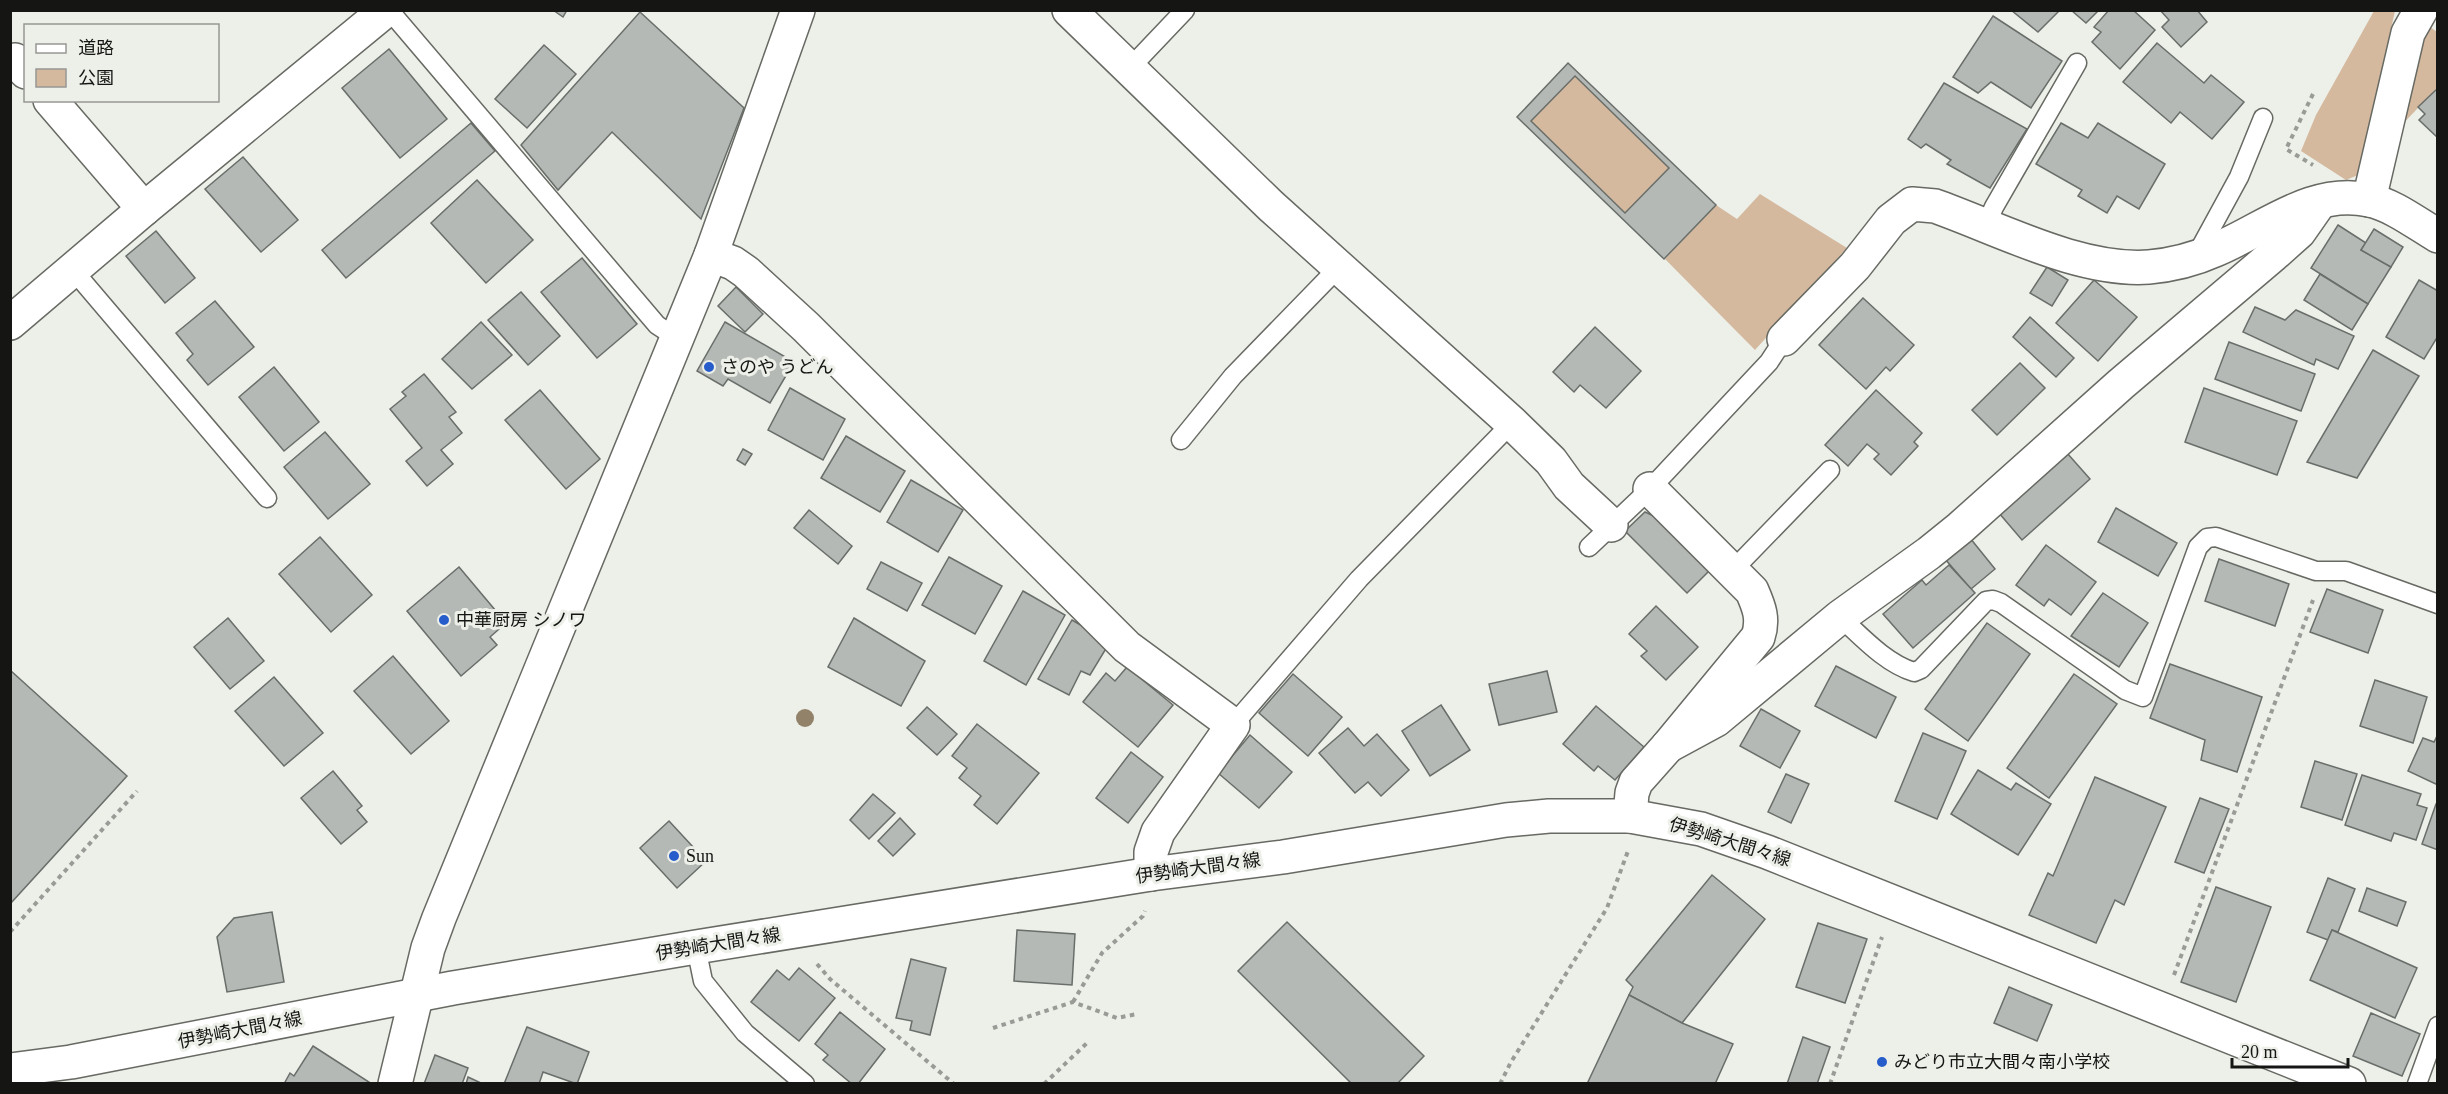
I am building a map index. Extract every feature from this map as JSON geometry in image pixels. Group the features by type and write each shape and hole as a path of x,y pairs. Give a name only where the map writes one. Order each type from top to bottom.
{"street":[{"path":"10,323 144,209 388,10"},
{"path":"394,1083 432,938 473,832 662,380 711,255 798,10"},
{"path":"1069,10 1128,70 1338,267 1512,423 1551,461 1600,536"},
{"path":"2369,200 2408,33 2421,10"},
{"path":"52,102 144,209"},
{"path":"1784,339 1855,266 1891,220 1912,204 1935,207 2076,258 2104,265 2150,267 2196,258 2217,250 2290,212 2320,202 2344,198 2369,200 2392,209 2438,236"},
{"path":"1668,746 1716,720 1839,617 1960,528 2121,384 2299,232 2320,202"},
{"path":"711,255 733,263 746,272 806,327 1127,647 1233,725 1158,832 1151,852 1150,874"},
{"path":"1630,816 1636,782 1758,637 1761,627 1761,612 1752,591 1650,489"},
{"name":"伊勢崎大間々線","path":"10,1070 71,1062 416,995 696,947 1150,874 1283,856 1506,820 1549,816 1630,816 1701,829 1767,852 2349,1083"}],"lane":[{"path":"388,10 657,325 677,338"},
{"path":"1128,70 1185,10"},
{"path":"1986,225 1994,207 2077,63"},
{"path":"2196,258 2239,177 2263,118"},
{"path":"1181,440 1233,376 1338,267"},
{"path":"73,270 267,498"},
{"path":"1600,536 1650,489 1769,362 1784,339"},
{"path":"1233,725 1359,579 1512,423"},
{"path":"1732,571 1830,470"},
{"path":"1839,617 1870,645 1904,669 1914,672 1921,669 1986,601 1993,600 2001,603 2125,690 2143,697 2198,547 2207,538 2216,537 2316,571 2326,573 2346,571 2438,604"},
{"path":"696,947 703,981 745,1033 806,1083"},
{"path":"2416,1083 2438,1026"}],"path":[{"path":"2313,94 2286,149 2315,166"},
{"path":"2174,976 2319,583 2326,573"},
{"path":"10,932 137,791"},
{"path":"1500,1083 1607,908 1628,856 1630,816"},
{"path":"1073,1002 1102,953 1143,915 1145,910"},
{"path":"806,929 810,953 830,979 954,1083"},
{"path":"1830,1083 1884,933"},
{"path":"993,1028 1073,1002 1117,1018 1137,1014"},
{"path":"1044,1083 1088,1042"}],"green space":[{"path":"2374,11 2395,11 2358,175 2346,180 2301,151 2316,115"},
{"path":"2430,27 2437,32 2437,88 2396,131 2425,33"},
{"path":"1575,76 1669,168 1625,213 1531,121"},
{"path":"1760,194 1847,248 1755,350 1665,259 1716,205 1737,219"}],"building":[{"path":"553,10 567,10 563,17"},
{"path":"2011,10 2060,10 2038,32"},
{"path":"2071,10 2099,10 2086,23"},
{"path":"2109,10 2133,10 2155,30 2120,69 2092,42 2101,32 2094,27"},
{"path":"2160,10 2197,10 2207,22 2181,47 2162,27 2169,20"},
{"path":"640,12 744,108 701,219 612,132 558,190 521,145"},
{"path":"1993,16 2062,61 2031,108 1991,82 1978,93 1953,77"},
{"path":"2157,43 2204,83 2211,75 2244,102 2212,139 2180,112 2171,123 2123,82"},
{"path":"544,45 576,74 527,128 495,99"},
{"path":"389,49 447,119 400,158 342,88"},
{"path":"1568,63 1716,205 1664,259 1517,117","holes":["1575,76 1669,168 1625,213 1531,121"]},
{"path":"1944,83 2027,129 1990,188 1947,164 1951,160 1926,144 1921,148 1908,139"},
{"path":"2438,88 2438,138 2419,120 2425,114 2418,107"},
{"path":"471,123 495,151 346,278 322,250"},
{"path":"2061,123 2088,138 2098,123 2165,164 2139,209 2117,196 2107,213 2078,196 2082,190 2036,164"},
{"path":"243,157 298,220 261,252 205,189"},
{"path":"477,180 533,240 486,283 431,223"},
{"path":"2338,225 2366,243 2361,250 2391,267 2368,304 2311,268"},
{"path":"2374,229 2403,247 2391,267 2361,250"},
{"path":"156,231 195,278 165,303 126,256"},
{"path":"582,258 637,324 597,358 541,292"},
{"path":"2047,267 2068,280 2052,306 2030,293"},
{"path":"2320,274 2368,304 2352,330 2304,300"},
{"path":"2094,280 2137,317 2098,361 2056,323"},
{"path":"2419,280 2438,291 2438,336 2424,359 2386,337"},
{"path":"736,287 763,314 745,332 718,306"},
{"path":"521,292 560,336 528,365 488,320"},
{"path":"1863,298 1914,345 1890,371 1886,367 1866,389 1819,345"},
{"path":"215,301 254,347 208,385 187,360 193,354 176,333"},
{"path":"2255,307 2285,320 2296,310 2354,336 2338,369 2316,359 2314,365 2243,332"},
{"path":"2030,317 2074,358 2056,377 2013,337"},
{"path":"481,322 512,355 472,389 442,359"},
{"path":"725,322 794,362 770,403 728,379 723,386 697,371"},
{"path":"1595,327 1641,371 1606,408 1580,385 1574,392 1553,372"},
{"path":"2229,342 2315,374 2301,411 2215,379"},
{"path":"2373,350 2419,376 2357,478 2307,462"},
{"path":"2020,363 2045,388 1997,435 1972,410"},
{"path":"274,367 319,422 284,451 239,397"},
{"path":"424,374 456,412 449,417 462,433 441,450 453,464 427,486 406,461 422,448 390,409 406,396 402,392"},
{"path":"790,388 845,419 823,460 768,430"},
{"path":"2204,388 2297,421 2277,475 2185,442"},
{"path":"540,390 600,459 566,489 505,420"},
{"path":"1876,390 1922,433 1914,442 1918,446 1891,475 1874,459 1879,454 1867,444 1848,466 1825,445"},
{"path":"325,432 370,484 328,519 284,467"},
{"path":"846,436 905,471 880,512 821,478"},
{"path":"743,449 752,454 745,465 737,460"},
{"path":"2067,453 2090,479 2022,540 1999,513"},
{"path":"911,480 963,510 938,552 887,522"},
{"path":"2116,508 2177,543 2158,576 2098,542"},
{"path":"809,510 852,546 838,564 794,528"},
{"path":"1645,512 1656,517 1710,570 1687,593 1625,531"},
{"path":"320,537 372,595 331,632 279,574"},
{"path":"1970,538 1995,569 1971,589 1945,559"},
{"path":"2046,545 2096,582 2071,615 2049,599 2044,606 2016,585"},
{"path":"949,557 1002,586 975,634 922,605"},
{"path":"2219,559 2289,584 2275,626 2205,601"},
{"path":"881,562 922,583 907,611 867,589"},
{"path":"1949,565 1975,593 1913,648 1883,614 1922,580 1926,585"},
{"path":"459,567 506,623 490,637 497,645 461,676 407,611"},
{"path":"2327,589 2383,610 2368,653 2310,632"},
{"path":"1023,591 1065,615 1026,685 984,661"},
{"path":"2103,593 2148,623 2119,667 2071,636"},
{"path":"1656,606 1698,647 1666,680 1641,656 1647,651 1629,634"},
{"path":"228,618 264,661 230,689 194,647"},
{"path":"854,618 925,661 901,706 828,667"},
{"path":"1072,620 1110,642 1090,675 1081,671 1069,695 1038,679"},
{"path":"1987,623 2030,654 1968,741 1925,709"},
{"path":"393,656 449,721 411,754 354,691"},
{"path":"2170,664 2262,697 2237,772 2201,760 2205,740 2150,718"},
{"path":"1836,666 1896,697 1876,738 1815,706"},
{"path":"1127,667 1173,705 1138,747 1083,702 1106,673 1115,681"},
{"path":"10,670 127,776 10,904"},
{"path":"1547,671 1557,712 1499,725 1489,684"},
{"path":"1293,674 1342,717 1308,756 1259,713"},
{"path":"2074,674 2117,704 2049,798 2007,768"},
{"path":"274,677 323,733 284,766 235,711"},
{"path":"2375,680 2427,697 2413,743 2360,726"},
{"path":"1441,705 1470,750 1430,776 1402,731"},
{"path":"1596,706 1644,747 1615,780 1598,766 1594,771 1563,744"},
{"path":"927,707 957,734 937,755 907,728"},
{"path":"1761,709 1800,731 1780,768 1740,746"},
{"path":"977,724 1039,773 997,824 974,805 981,796 959,778 967,768 952,756"},
{"path":"1348,728 1364,746 1377,734 1409,770 1381,796 1368,782 1355,793 1319,753"},
{"path":"1923,733 1966,751 1937,819 1895,801"},
{"path":"2438,734 2438,785 2408,771 2423,738 2434,742"},
{"path":"1250,735 1292,772 1259,808 1218,773"},
{"path":"1131,752 1163,777 1128,823 1096,798"},
{"path":"2315,761 2357,774 2342,820 2301,807"},
{"path":"1978,770 2011,790 2016,783 2051,804 2018,855 1951,814"},
{"path":"333,771 362,806 357,810 367,822 341,844 301,798"},
{"path":"1786,774 1809,784 1791,823 1768,812"},
{"path":"2362,775 2421,794 2417,805 2427,808 2416,840 2394,833 2391,841 2345,825"},
{"path":"2095,777 2166,807 2124,905 2115,900 2096,943 2029,915 2048,873 2053,876"},
{"path":"873,794 895,813 869,839 850,820"},
{"path":"2200,798 2229,809 2204,873 2175,862"},
{"path":"2436,804 2438,804 2438,850 2422,844"},
{"path":"900,818 915,834 893,856 878,841"},
{"path":"669,821 706,861 677,888 640,848"},
{"path":"1712,875 1765,919 1682,1023 1629,995 1633,987 1626,980"},
{"path":"2328,878 2355,889 2338,932 2332,930 2328,940 2307,932"},
{"path":"2216,887 2271,907 2236,1002 2181,982"},
{"path":"2367,888 2406,902 2397,926 2359,911"},
{"path":"272,912 284,982 227,992 217,937 234,918"},
{"path":"1287,922 1424,1056 1397,1084 1352,1084 1238,971"},
{"path":"1818,923 1867,939 1845,1003 1796,987"},
{"path":"1017,930 1075,934 1072,985 1014,981"},
{"path":"2332,930 2417,968 2395,1018 2310,980"},
{"path":"911,959 946,968 930,1035 910,1030 912,1021 896,1018"},
{"path":"799,968 835,998 799,1041 751,1002 777,970 789,980"},
{"path":"2009,987 2052,1005 2037,1041 1994,1023"},
{"path":"1629,995 1682,1023 1733,1044 1715,1084 1587,1084"},
{"path":"840,1012 885,1049 858,1084 852,1084 823,1060 828,1055 815,1044"},
{"path":"2371,1013 2420,1034 2402,1076 2353,1056"},
{"path":"527,1027 589,1052 577,1084 543,1072 539,1084 504,1084"},
{"path":"1803,1037 1830,1047 1817,1084 1787,1084"},
{"path":"313,1046 372,1084 284,1084 290,1073 294,1076"},
{"path":"435,1055 468,1068 462,1084 424,1084"},
{"path":"468,1077 483,1084 466,1084"}],"place":[{"name":"さのや うどん","path":"709,367"},
{"name":"中華厨房 シノワ","path":"444,620"},
{"name":"Sun","path":"674,856"},
{"name":"みどり市立大間々南小学校","path":"1882,1062"}]}
